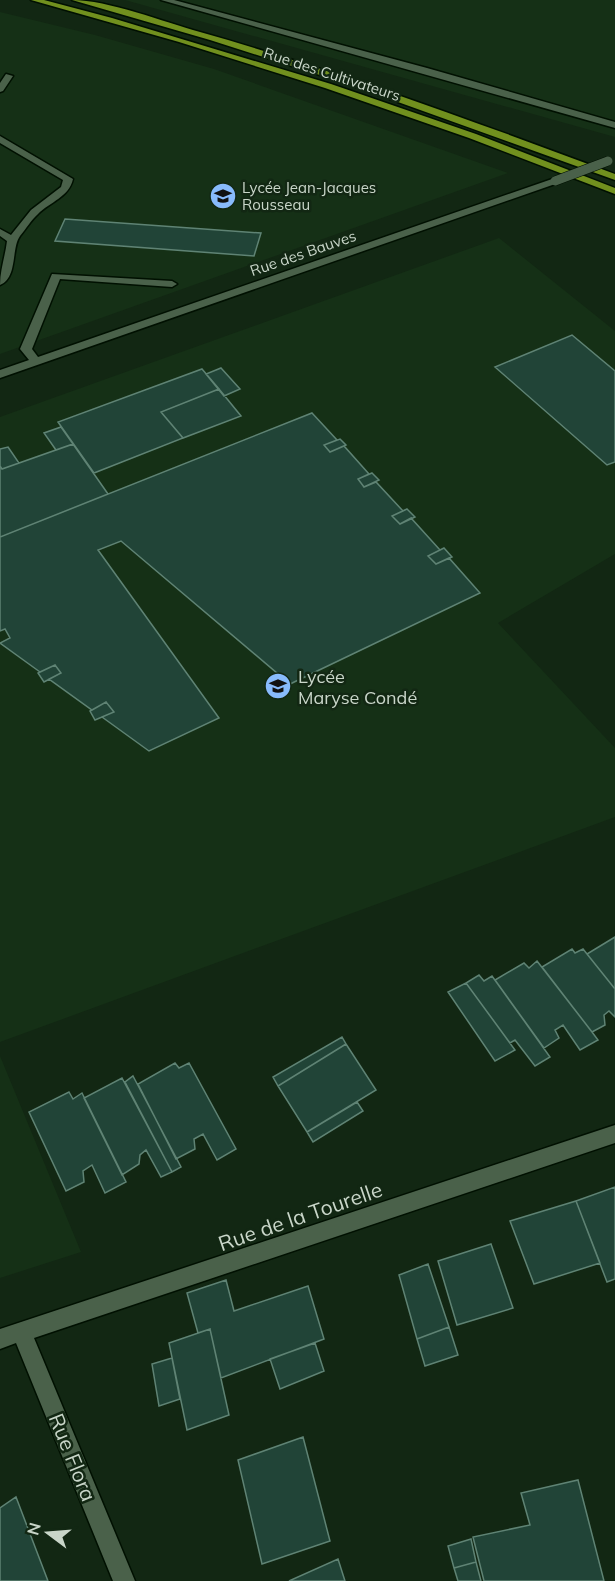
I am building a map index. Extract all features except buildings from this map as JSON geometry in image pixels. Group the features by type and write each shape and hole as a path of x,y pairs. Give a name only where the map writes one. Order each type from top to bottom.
{"main road":[{"name":"Rue des Cultivateurs","path":"35,0 208,48 351,93 615,191"},
{"name":"Rue des Cultivateurs","path":"76,0 337,77 474,124 615,177"}],"street":[{"path":"165,0 424,70 615,125"},
{"path":"0,89 9,76"},
{"path":"0,139 68,179 66,188 34,212 12,240 10,259 0,282"},
{"name":"Rue des Bauves","path":"0,374 611,160"},
{"path":"0,232 12,240"},
{"path":"36,362 26,349 56,276 172,284"},
{"name":"Rue de la Tourelle","path":"0,1339 615,1134"},
{"name":"Rue Flora","path":"22,1333 124,1581"}],"shaded area":[{"path":"125,0 615,0 615,137"},
{"name":"Lycée Jean-Jacques Rousseau","path":"0,12 95,35 214,69 508,173 0,354"},
{"name":"Lycée Maryse Condé","path":"499,238 615,331 615,554 498,623 615,748 615,817 0,1042 0,417"},
{"path":"0,1056 81,1252 0,1278"}],"place":[{"name":"Lycée Jean-Jacques Rousseau","path":"223,196"},
{"name":"Lycée Maryse Condé","path":"278,686"}]}
